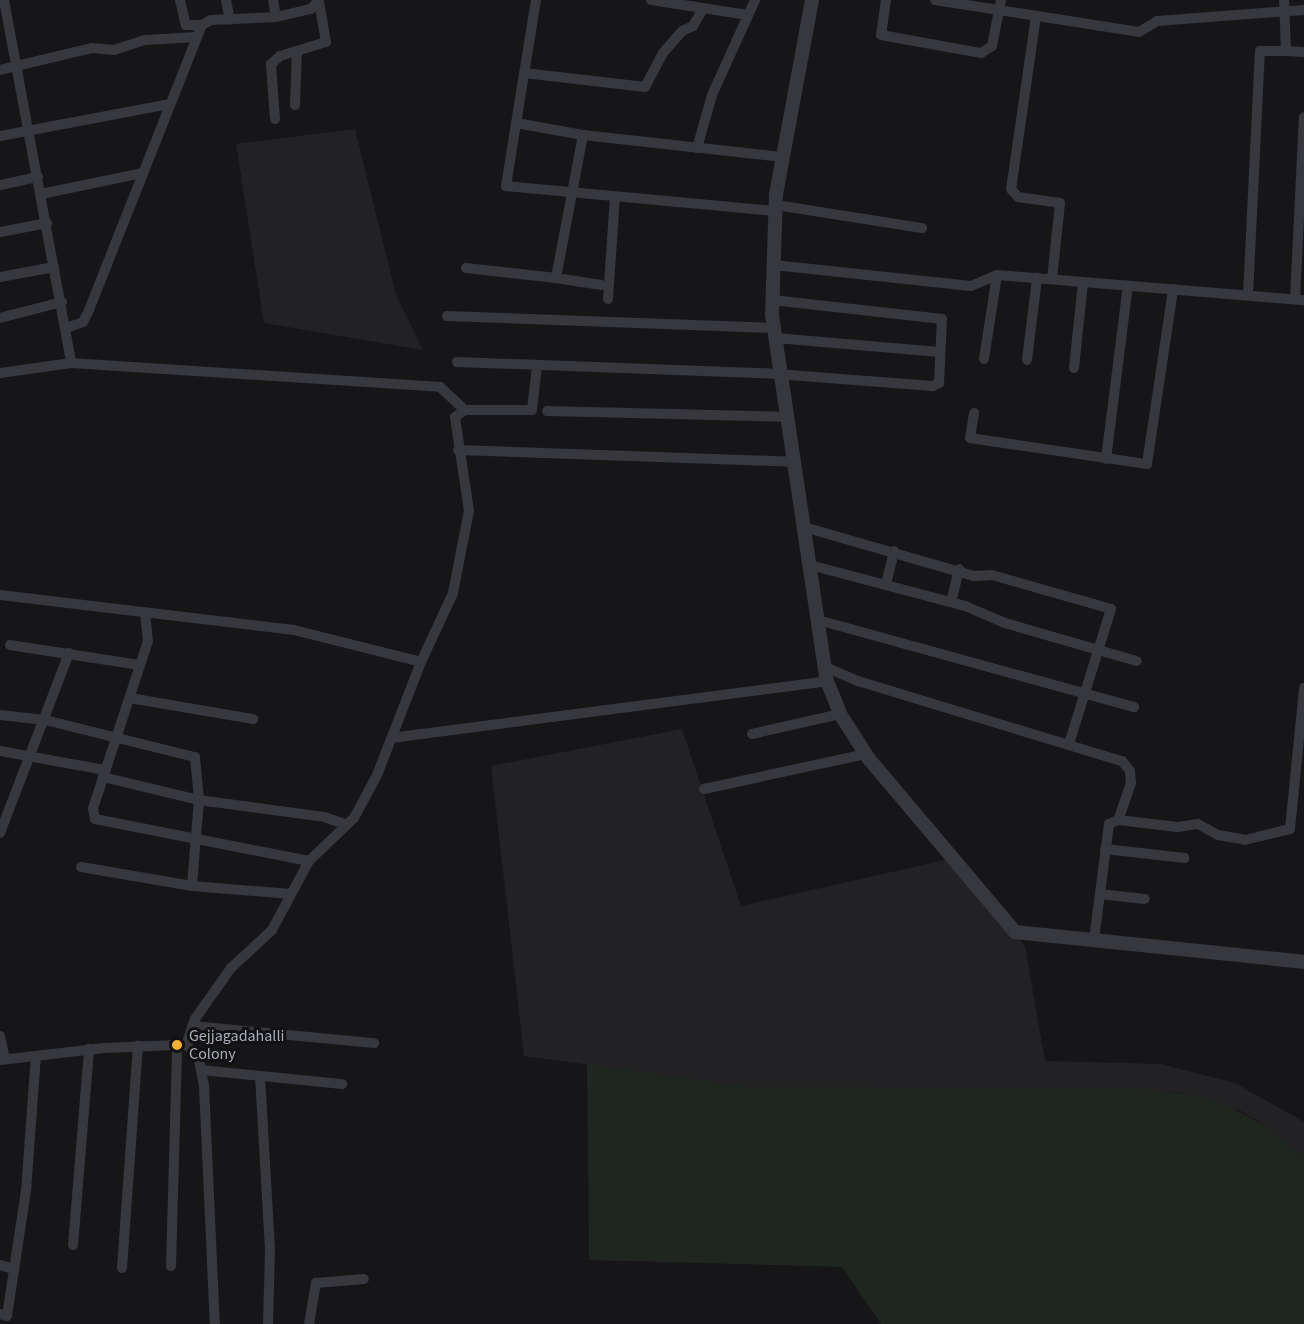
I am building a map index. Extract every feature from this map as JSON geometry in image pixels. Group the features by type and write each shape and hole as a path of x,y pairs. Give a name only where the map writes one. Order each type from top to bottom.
{"street":[{"path":"180,0 186,25 202,25 211,20 276,17 312,9 319,1"},
{"path":"226,0 230,20"},
{"path":"273,0 276,17"},
{"path":"536,0 506,186 615,197 776,208 922,228"},
{"path":"651,0 748,15"},
{"path":"697,148 712,95 755,0"},
{"path":"812,0 783,157 776,208 772,300 787,417 826,674 840,714 866,754 1015,932 1047,939 1094,940 1304,962"},
{"path":"886,0 881,35 981,53 992,46 1000,5"},
{"path":"934,0 1000,5 1036,16 1139,32 1157,21 1284,6 1304,10"},
{"path":"275,119 271,64 274,58 327,40 319,1"},
{"path":"3,4 30,131 71,363"},
{"path":"1284,6 1286,51"},
{"path":"524,73 645,87 663,53 682,31 693,26 703,9"},
{"path":"1036,16 1011,189 1018,197 1060,202 1052,279"},
{"path":"66,328 83,322 202,25"},
{"path":"0,70 92,48 114,50 145,40 197,37"},
{"path":"295,105 297,51"},
{"path":"1248,295 1260,51 1304,52"},
{"path":"0,136 169,104"},
{"path":"774,265 971,286 997,275 1299,300 1304,117"},
{"path":"516,123 583,135 783,157"},
{"path":"556,278 569,193 583,135"},
{"path":"41,194 142,173"},
{"path":"0,184 38,177"},
{"path":"608,299 615,197"},
{"path":"0,232 47,223"},
{"path":"0,276 54,267"},
{"path":"466,268 602,285"},
{"path":"984,359 997,275"},
{"path":"1027,360 1037,278"},
{"path":"1074,368 1083,282"},
{"path":"1106,459 1128,285"},
{"path":"974,413 970,438 1142,464 1150,460 1173,289"},
{"path":"458,362 781,375 933,386 939,383 942,319 935,316 772,300"},
{"path":"0,318 62,302"},
{"path":"447,316 775,333 939,352"},
{"path":"0,373 71,363 440,387 465,410"},
{"path":"171,1266 182,1045 231,968 272,930 309,861 347,825 377,775 421,662 453,593 469,511 458,450 455,417 465,410 532,410 537,366"},
{"path":"547,411 787,417"},
{"path":"458,450 794,462"},
{"path":"804,527 959,569 974,576 992,575 1111,609 1069,744"},
{"path":"886,584 894,551"},
{"path":"810,565 951,602 1005,623 1137,661"},
{"path":"951,602 959,569"},
{"path":"0,595 294,630 421,662"},
{"path":"145,613 148,640 93,808 95,819 194,842 309,861"},
{"path":"818,620 1134,707"},
{"path":"10,645 140,665"},
{"path":"0,834 69,653"},
{"path":"392,738 826,674 858,681 1122,761 1130,771 1131,783 1118,820"},
{"path":"1094,940 1109,824 1118,820 1178,827 1198,824 1218,835 1245,840 1264,833 1283,833 1290,829 1303,728 1299,721 1304,688"},
{"path":"130,698 253,719"},
{"path":"752,734 840,714"},
{"path":"0,715 45,720 195,757 200,800 194,842 192,886"},
{"path":"0,751 31,754 200,800 324,817 347,825"},
{"path":"704,789 866,754"},
{"path":"1105,849 1184,858"},
{"path":"81,867 192,886 291,894"},
{"path":"1100,894 1145,899"},
{"path":"193,1026 374,1043"},
{"path":"0,1036 2,1060 89,1049 138,1046 182,1045 198,1055 201,1070 215,1324"},
{"path":"122,1268 138,1046"},
{"path":"72,1245 89,1049"},
{"path":"0,1314 7,1316 26,1191 36,1056"},
{"path":"201,1070 342,1084"},
{"path":"260,1076 270,1249 268,1324"},
{"path":"0,1265 14,1269"},
{"path":"319,1324 309,1324 316,1283 364,1279"}],"shaded area":[{"path":"355,129 396,295 423,350 264,323 236,144"},
{"path":"682,729 741,906 945,860 1025,946 1045,1061 1161,1064 1235,1083 1304,1122 1304,1158 1268,1127 1241,1111 1179,1092 752,1087 524,1056 491,766"},
{"path":"587,1064 752,1087 1147,1089 1195,1095 1226,1105 1268,1127 1304,1158 1304,1324 881,1324 842,1267 589,1260"}],"place":[{"name":"Gejjagadahalli Colony","path":"177,1045"}]}
